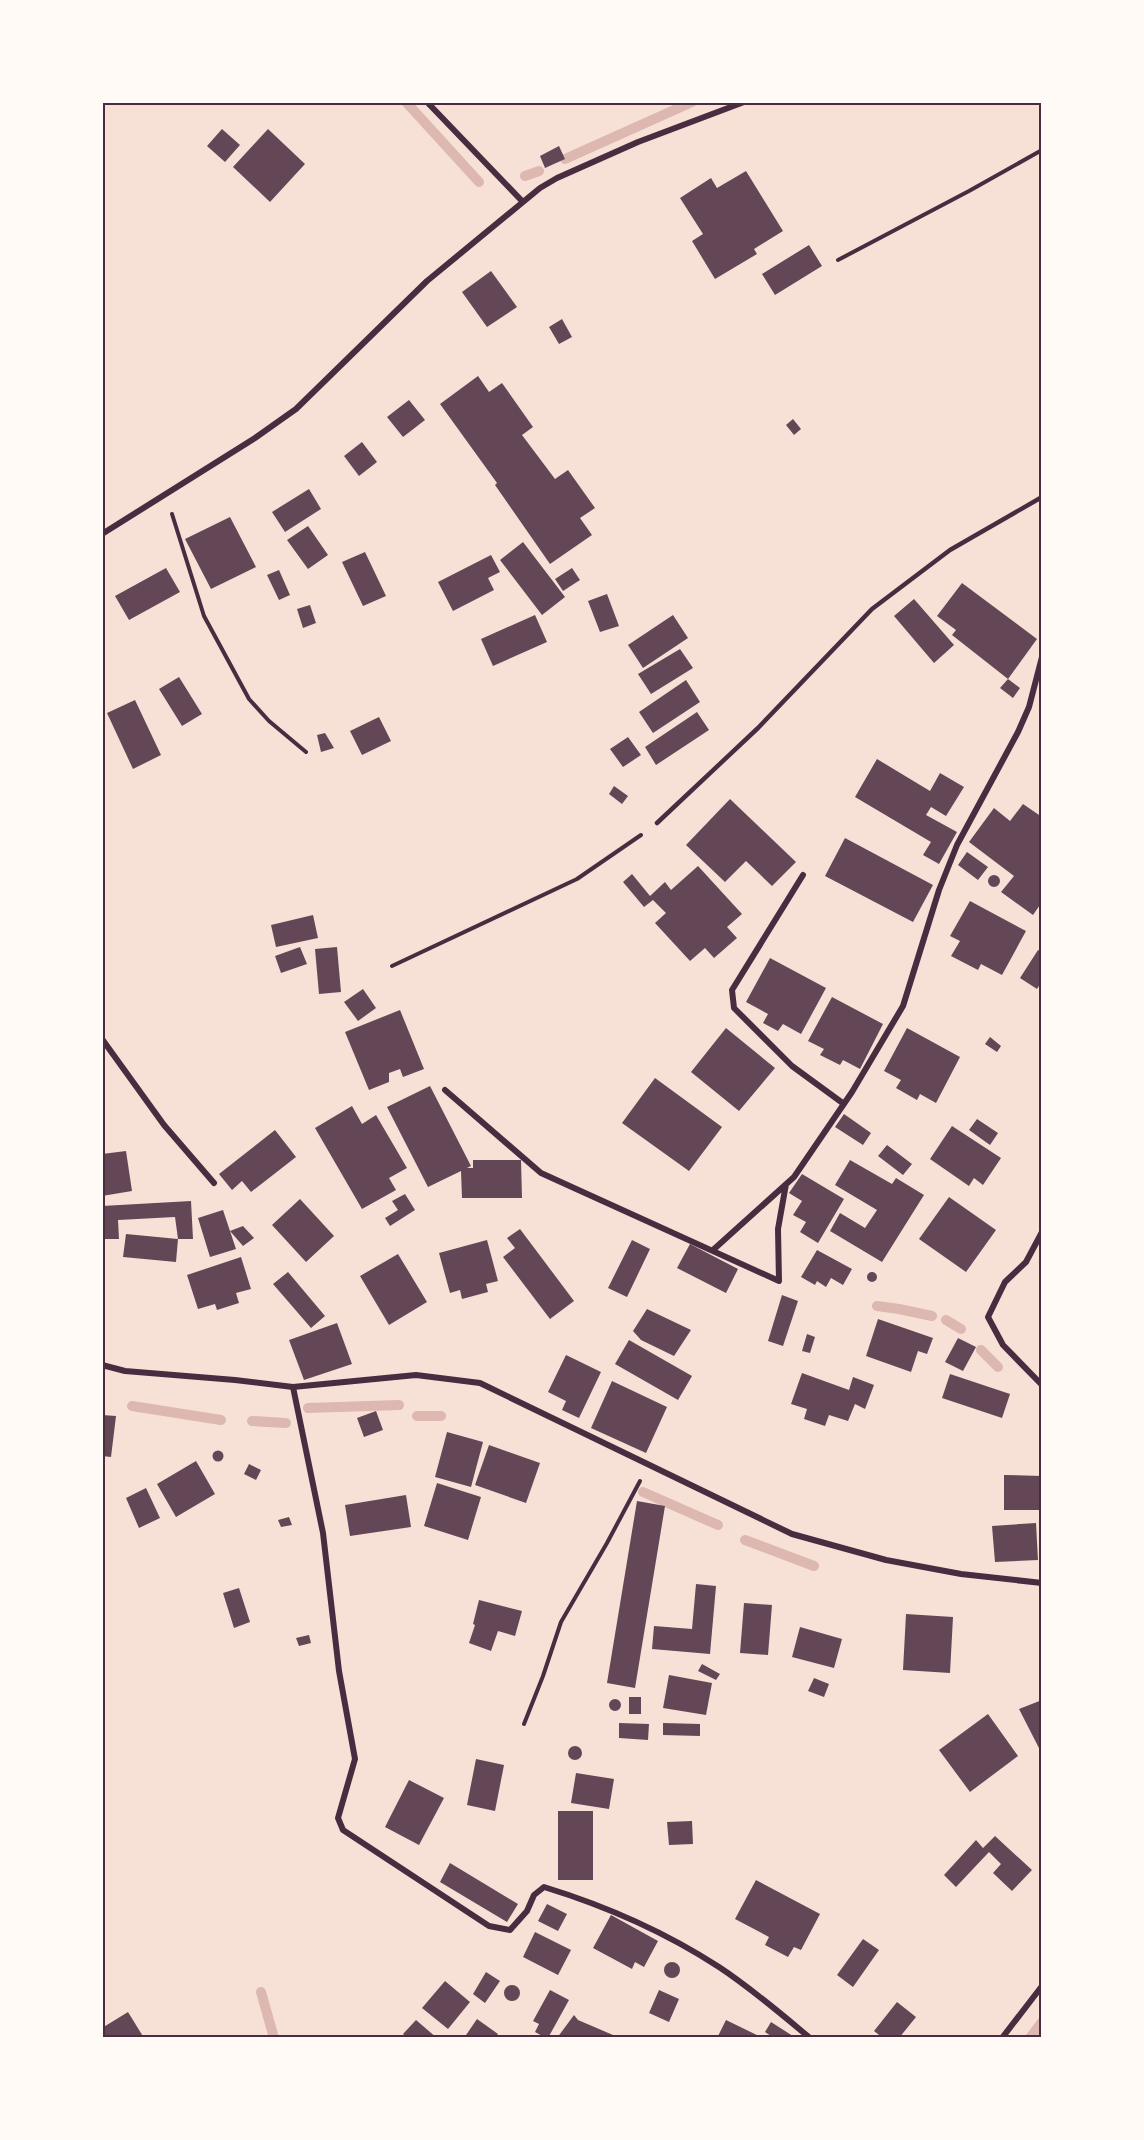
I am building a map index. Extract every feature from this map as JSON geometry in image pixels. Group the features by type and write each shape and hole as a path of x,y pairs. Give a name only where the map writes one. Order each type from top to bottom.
{"street":[{"path":"427,102 522,201"},
{"path":"102,534 255,438 296,409 427,281 522,201 556,178 638,142 744,102"},
{"path":"713,1250 794,1177 844,1104 903,1006 939,890 957,845 1018,732 1029,707 1042,657"},
{"path":"803,875 732,990 734,1008 792,1066 844,1104"},
{"path":"102,1040 164,1125 214,1183"},
{"path":"445,1090 541,1173 779,1281 778,1229 786,1184"},
{"path":"1042,1232 1026,1262 1005,1282 988,1317 1003,1345 1042,1385"},
{"path":"102,1365 126,1371 292,1387 416,1375 480,1383 792,1534 886,1560 961,1574 1042,1583"},
{"path":"292,1387 323,1533 339,1671 355,1759 338,1818 343,1830 489,1926 510,1930 526,1911 534,1894 544,1887 630,1917 720,1968 763,1998 810,2038"},
{"path":"1002,2038 1042,1986"}],"lane":[{"path":"657,824 758,728 872,609 950,550 1042,497"}],"path":[{"path":"838,260 959,197 1042,150"},
{"path":"165,493 204,616 249,699 269,721 306,752"},
{"path":"392,966 577,879 657,824"},
{"path":"524,1724 561,1622 607,1543 648,1465"}],"building":[{"path":"222,129 240,145 225,162 207,146"},
{"path":"268,129 305,164 270,202 233,167"},
{"path":"559,146 565,159 545,168 540,156"},
{"path":"746,171 783,231 754,249 757,254 715,279 692,241 703,234 680,198 711,178 717,188"},
{"path":"809,245 822,266 775,295 762,274"},
{"path":"491,271 517,307 487,327 462,292"},
{"path":"562,319 572,337 559,344 549,327"},
{"path":"478,376 489,392 502,383 533,427 522,435 555,479 568,470 595,508 580,518 592,535 550,564 495,485 497,483 440,404"},
{"path":"409,400 425,420 403,437 387,417"},
{"path":"793,419 801,429 794,435 786,425"},
{"path":"362,442 377,462 359,476 344,456"},
{"path":"309,489 321,509 285,532 272,512"},
{"path":"230,517 256,567 211,589 185,539"},
{"path":"308,526 328,555 308,569 287,540"},
{"path":"523,542 565,597 542,615 500,560"},
{"path":"365,552 386,596 363,606 342,562"},
{"path":"491,555 500,572 488,578 494,590 453,611 438,582"},
{"path":"166,568 180,592 129,620 115,596"},
{"path":"572,568 580,580 563,591 555,579"},
{"path":"279,570 290,595 279,600 267,575"},
{"path":"962,583 1037,639 1008,679 952,635 956,630 937,616"},
{"path":"607,594 619,626 600,632 588,601"},
{"path":"914,599 954,645 934,663 894,616"},
{"path":"310,605 316,623 303,628 297,609"},
{"path":"535,615 547,642 493,666 481,639"},
{"path":"673,615 688,638 643,668 628,645"},
{"path":"680,649 693,668 651,694 638,674"},
{"path":"179,677 202,714 182,726 159,689"},
{"path":"1008,679 1020,688 1013,698 1000,688"},
{"path":"686,680 700,702 653,733 639,712"},
{"path":"135,700 161,755 133,769 107,713"},
{"path":"697,712 709,730 656,765 645,747"},
{"path":"379,717 391,741 362,755 350,731"},
{"path":"325,733 334,748 321,752 317,735"},
{"path":"628,737 641,755 623,767 610,749"},
{"path":"877,759 930,791 940,773 964,787 946,816 931,807 926,815 957,832 939,864 923,855 931,842 855,797"},
{"path":"614,786 628,796 622,804 609,794"},
{"path":"730,799 796,862 772,886 746,861 725,882 686,845"},
{"path":"1023,804 1042,817 1042,902 1033,915 1001,892 1014,876 969,842 994,808 1010,821"},
{"path":"845,838 933,885 913,922 825,876"},
{"path":"967,852 988,867 978,880 958,865"},
{"path":"698,866 742,914 727,927 737,938 714,958 705,948 690,961 655,923 666,913 653,900 644,907 623,882 632,874 650,896 665,882 671,890"},
{"path":"996,875 999,876 999,886 992,887 989,886 988,879 989,876"},
{"path":"970,901 1026,931 1002,975 981,964 978,970 951,956 960,941 950,936"},
{"path":"313,915 318,938 276,947 271,925"},
{"path":"300,947 307,964 281,973 275,956"},
{"path":"337,947 341,992 319,994 315,949"},
{"path":"1038,950 1042,952 1042,981 1037,989 1020,978"},
{"path":"770,958 826,988 801,1034 783,1024 778,1031 763,1023 768,1014 746,1002"},
{"path":"363,989 376,1008 358,1021 344,1002"},
{"path":"832,997 883,1024 860,1069 843,1060 840,1065 820,1055 824,1049 808,1041"},
{"path":"400,1010 424,1069 403,1077 400,1069 389,1073 389,1082 369,1090 345,1032"},
{"path":"726,1028 775,1068 739,1111 691,1072"},
{"path":"907,1028 960,1057 936,1103 920,1094 917,1100 896,1088 901,1080 884,1071"},
{"path":"990,1037 1001,1046 997,1052 985,1044"},
{"path":"655,1078 722,1127 689,1171 622,1123"},
{"path":"430,1086 471,1166 467,1168 473,1168 473,1160 521,1160 522,1198 462,1198 461,1171 428,1187 387,1107"},
{"path":"352,1106 362,1124 376,1115 407,1168 389,1178 396,1190 362,1209 315,1128"},
{"path":"844,1114 871,1133 863,1145 835,1127"},
{"path":"977,1119 998,1133 990,1145 969,1130"},
{"path":"952,1126 1001,1158 983,1185 974,1178 969,1186 930,1159"},
{"path":"275,1130 296,1157 251,1192 242,1181 232,1190 219,1174"},
{"path":"887,1145 912,1164 903,1175 878,1156"},
{"path":"126,1151 132,1191 102,1196 102,1154"},
{"path":"850,1160 892,1184 896,1178 924,1195 882,1262 830,1231 840,1213 865,1228 877,1210 835,1185"},
{"path":"802,1174 844,1199 818,1243 800,1232 806,1222 793,1215 802,1201 789,1193"},
{"path":"405,1194 415,1210 390,1226 385,1218 398,1210 392,1201"},
{"path":"949,1197 996,1230 966,1272 919,1239"},
{"path":"300,1199 334,1236 306,1262 272,1225"},
{"path":"191,1201 193,1239 178,1239 175,1217 118,1220 119,1239 102,1239 102,1206"},
{"path":"223,1210 236,1249 210,1257 198,1218"},
{"path":"243,1226 254,1238 243,1246 230,1231"},
{"path":"520,1229 574,1301 550,1319 503,1257 515,1248 507,1238"},
{"path":"126,1234 178,1239 176,1262 123,1257"},
{"path":"487,1240 498,1281 486,1284 488,1292 462,1299 460,1290 450,1293 439,1253"},
{"path":"632,1240 650,1249 627,1297 608,1288"},
{"path":"690,1244 738,1269 726,1293 677,1268"},
{"path":"817,1250 852,1269 843,1285 831,1278 826,1287 817,1281 815,1285 801,1277"},
{"path":"398,1254 427,1302 389,1325 360,1276"},
{"path":"241,1257 251,1289 236,1293 239,1303 217,1310 215,1304 198,1309 187,1275"},
{"path":"288,1272 325,1316 311,1328 273,1284"},
{"path":"872,1272 876,1273 876,1281 872,1282 868,1281 867,1277 868,1273"},
{"path":"782,1295 798,1301 783,1346 768,1341"},
{"path":"647,1309 691,1330 674,1356 641,1340 633,1331"},
{"path":"878,1319 933,1338 927,1354 918,1351 911,1372 866,1356"},
{"path":"337,1323 352,1364 304,1380 289,1340"},
{"path":"807,1334 815,1337 810,1353 802,1351"},
{"path":"958,1338 976,1347 963,1371 945,1362"},
{"path":"629,1340 692,1376 678,1400 615,1364"},
{"path":"566,1355 601,1372 579,1418 562,1410 566,1401 548,1392"},
{"path":"802,1373 849,1390 853,1377 874,1385 865,1409 855,1404 848,1421 829,1415 825,1426 804,1419 807,1409 791,1404"},
{"path":"950,1374 1010,1394 1002,1418 942,1398"},
{"path":"612,1381 667,1407 646,1453 591,1428"},
{"path":"376,1411 383,1430 364,1437 357,1418"},
{"path":"102,1415 116,1416 111,1457 102,1456"},
{"path":"447,1432 483,1442 471,1487 435,1477"},
{"path":"489,1445 540,1463 526,1503 475,1485"},
{"path":"218,1451 222,1452 222,1460 218,1461 214,1460 213,1456 214,1452"},
{"path":"196,1461 215,1494 176,1517 157,1484"},
{"path":"249,1464 261,1470 256,1480 244,1474"},
{"path":"1004,1475 1042,1476 1042,1510 1004,1510"},
{"path":"437,1483 481,1497 468,1540 424,1526"},
{"path":"146,1488 160,1518 139,1528 126,1498"},
{"path":"406,1495 411,1527 350,1536 345,1505"},
{"path":"637,1501 665,1506 635,1688 607,1683"},
{"path":"289,1517 292,1525 281,1527 278,1520"},
{"path":"1036,1523 1038,1560 995,1562 992,1526"},
{"path":"696,1584 716,1586 710,1654 652,1649 654,1626 692,1629"},
{"path":"239,1588 250,1622 234,1628 223,1593"},
{"path":"479,1600 522,1611 515,1636 498,1631 491,1651 469,1643"},
{"path":"744,1603 772,1605 768,1655 740,1653"},
{"path":"906,1614 953,1617 950,1673 903,1670"},
{"path":"800,1627 842,1639 834,1668 792,1657"},
{"path":"309,1635 311,1643 299,1646 296,1638"},
{"path":"702,1664 720,1674 716,1680 698,1671"},
{"path":"669,1675 712,1683 706,1715 663,1708"},
{"path":"814,1678 829,1684 824,1697 808,1691"},
{"path":"629,1697 641,1697 641,1714 629,1714"},
{"path":"615,1699 621,1705 615,1711 609,1705"},
{"path":"1042,1700 1042,1754 1019,1709"},
{"path":"988,1714 1018,1756 970,1792 939,1750"},
{"path":"619,1723 649,1724 648,1740 619,1738"},
{"path":"663,1723 700,1724 700,1736 663,1735"},
{"path":"572,1746 578,1746 582,1753 578,1760 572,1760 568,1756 568,1750"},
{"path":"476,1759 504,1765 495,1811 467,1805"},
{"path":"576,1773 614,1779 609,1809 571,1803"},
{"path":"409,1780 444,1798 419,1845 385,1827"},
{"path":"558,1811 593,1811 593,1880 558,1880"},
{"path":"692,1821 693,1844 669,1845 667,1822"},
{"path":"995,1836 1032,1870 1012,1891 993,1873 1001,1864 989,1852 956,1887 944,1875 976,1840 983,1848"},
{"path":"450,1863 518,1904 507,1922 440,1882"},
{"path":"756,1880 820,1914 801,1950 794,1947 788,1957 765,1945 769,1937 735,1919"},
{"path":"547,1904 567,1914 558,1931 538,1921"},
{"path":"611,1915 658,1941 644,1967 635,1962 632,1969 593,1948"},
{"path":"535,1932 571,1950 558,1975 523,1957"},
{"path":"863,1939 879,1950 853,1987 837,1975"},
{"path":"672,1962 678,1964 680,1970 678,1976 672,1978 666,1976 664,1970 666,1964"},
{"path":"486,1972 500,1981 485,2003 473,1994"},
{"path":"445,1981 470,2002 448,2029 422,2008"},
{"path":"512,1985 518,1987 520,1993 518,1999 512,2001 506,1999 504,1993 506,1987"},
{"path":"550,1990 569,2000 546,2038 535,2032 539,2024 533,2021"},
{"path":"659,1990 679,1999 669,2022 649,2013"},
{"path":"897,2002 916,2017 899,2038 883,2038 874,2031"},
{"path":"128,2012 144,2038 102,2038 102,2028"},
{"path":"574,2015 578,2020 620,2038 557,2038"},
{"path":"477,2019 498,2034 495,2038 464,2038"},
{"path":"416,2020 437,2038 407,2038 403,2034"},
{"path":"726,2020 763,2038 717,2038"},
{"path":"771,2022 796,2038 774,2038 765,2032"}],"waterway":[{"path":"406,102 479,182"},
{"path":"565,159 692,102"},
{"path":"525,176 539,171"},
{"path":"877,1306 932,1316"},
{"path":"946,1320 961,1329"},
{"path":"981,1350 998,1367"},
{"path":"308,1408 399,1405"},
{"path":"132,1406 221,1420"},
{"path":"417,1416 441,1416"},
{"path":"252,1421 286,1423"},
{"path":"643,1492 718,1525"},
{"path":"745,1540 814,1566"},
{"path":"261,1992 274,2038"},
{"path":"1030,2038 1042,2022"}]}
